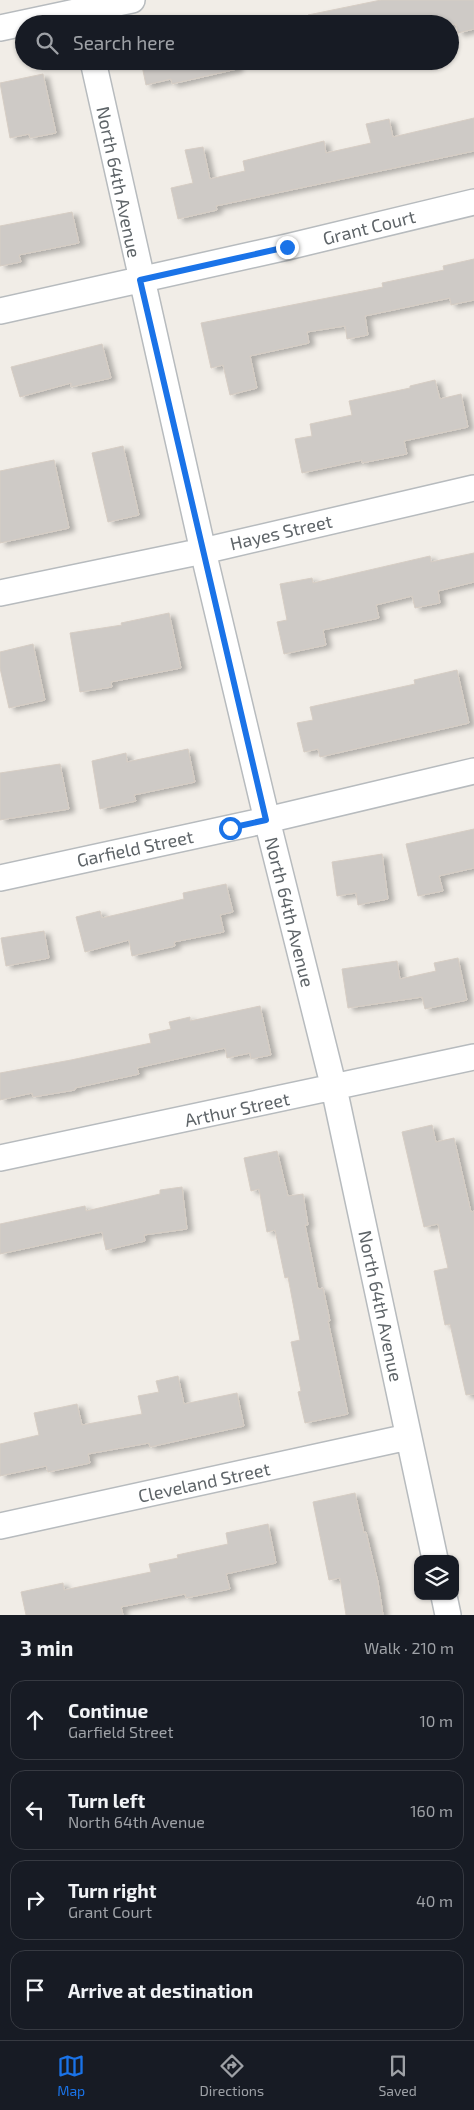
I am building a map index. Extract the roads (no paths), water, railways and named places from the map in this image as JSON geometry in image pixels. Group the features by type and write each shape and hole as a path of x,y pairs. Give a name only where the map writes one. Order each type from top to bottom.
{"street":[{"path":"67,15 132,0"},
{"path":"0,28 15,25"},
{"name":"North 64th Avenue","path":"95,70 140,280 266,820 334,1088 434,1555"},
{"name":"Grant Court","path":"0,312 287,247 474,202"},
{"name":"Hayes Street","path":"0,593 203,551 474,488"},
{"name":"Garfield Street","path":"0,878 266,820 474,771"},
{"name":"Arthur Street","path":"0,1158 474,1058"},
{"name":"Cleveland Street","path":"0,1526 408,1437"},
{"path":"445,1600 448,1615"}]}
